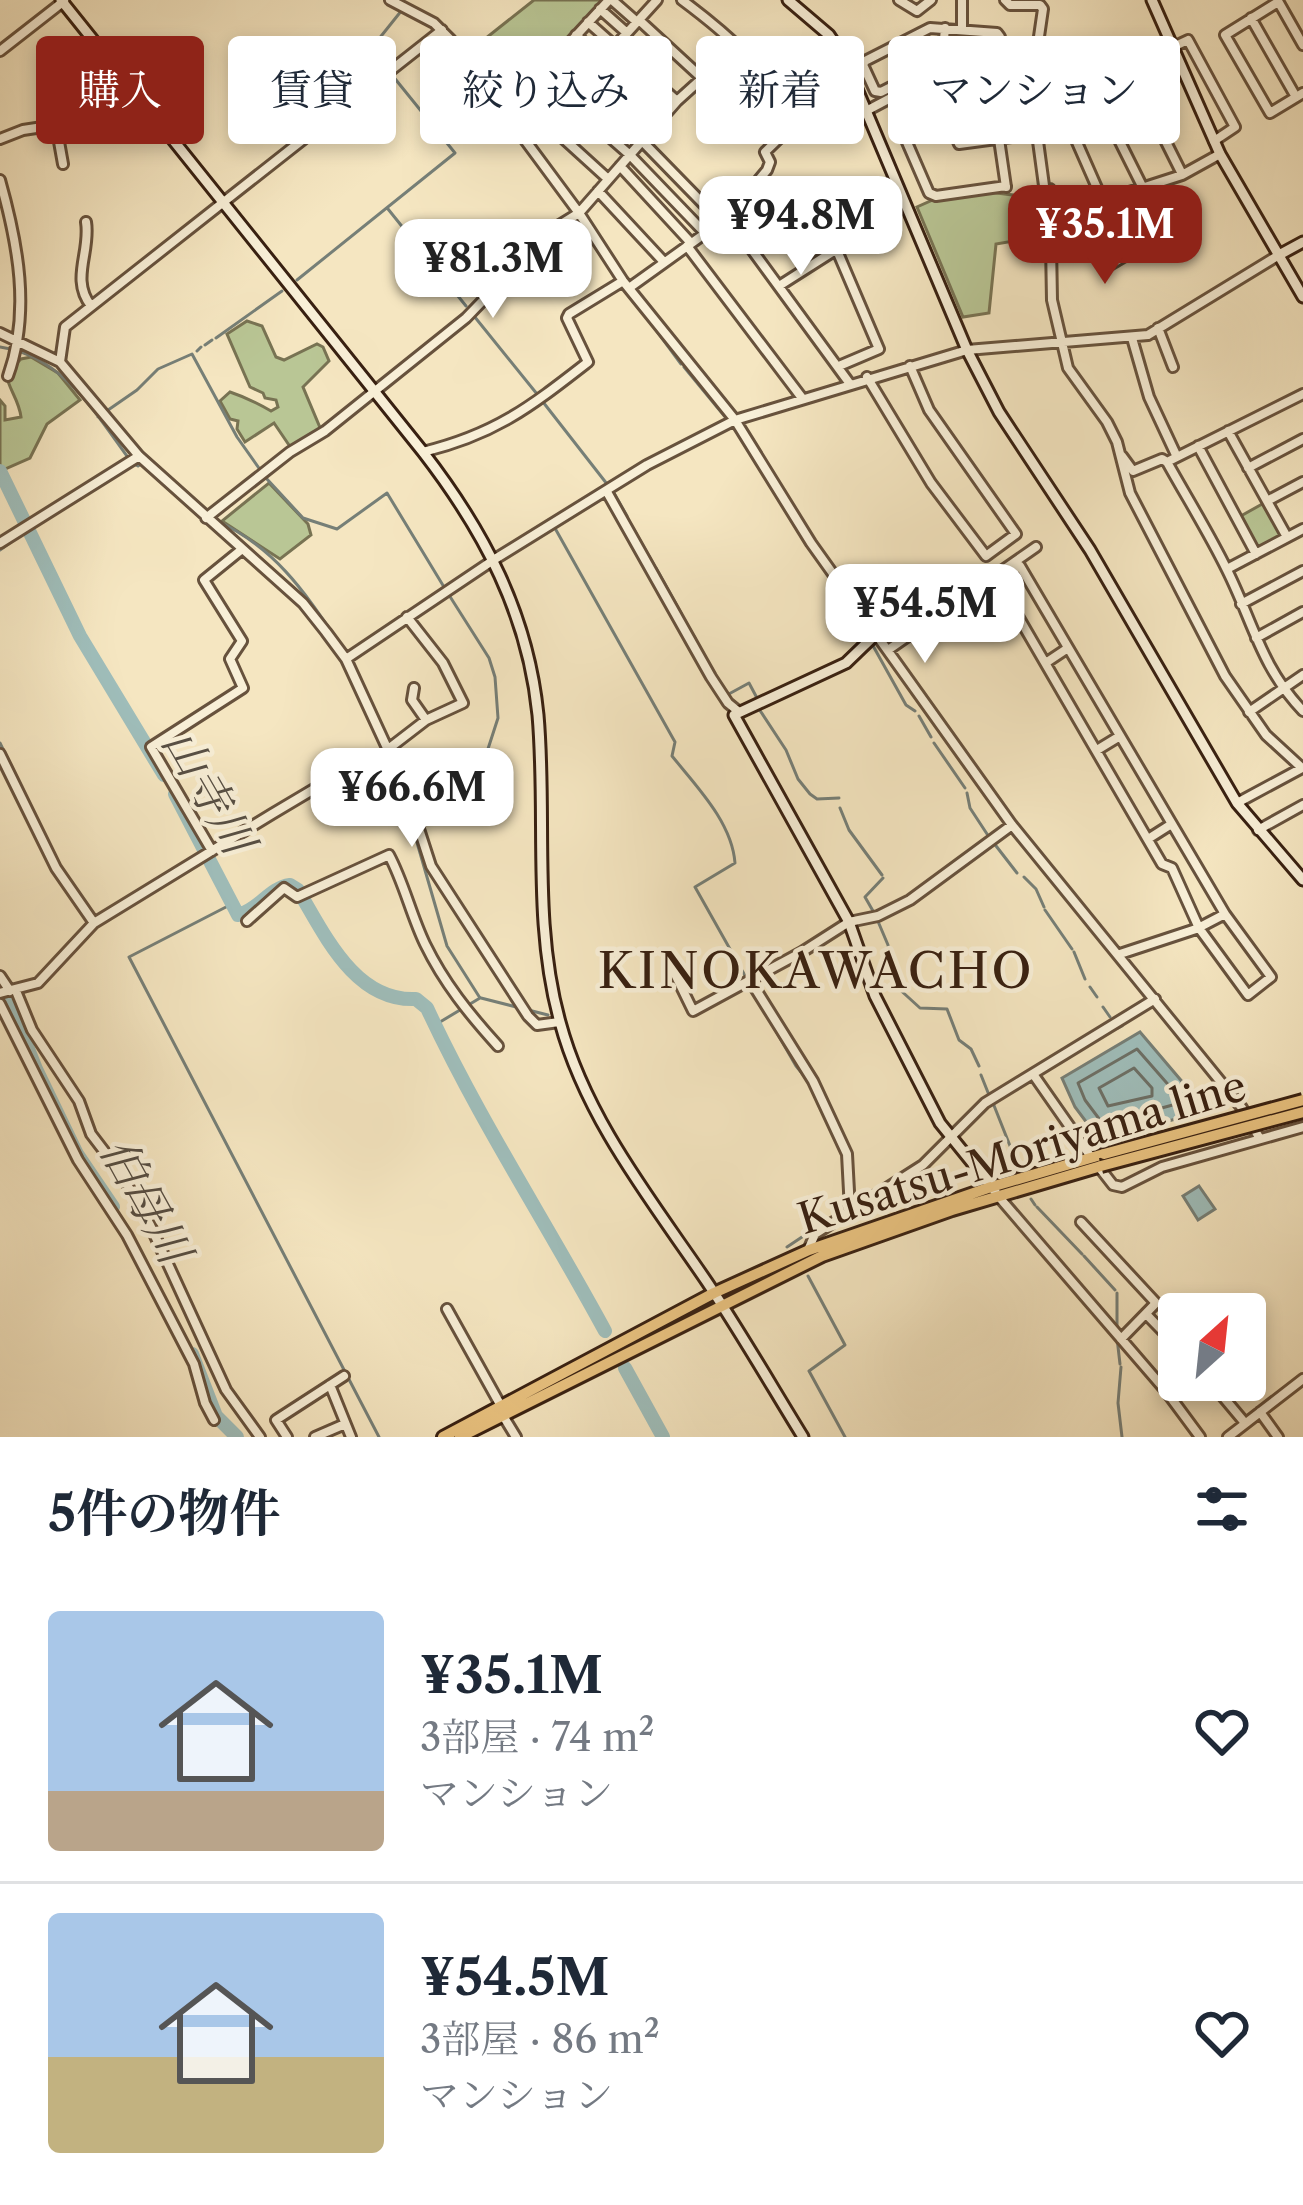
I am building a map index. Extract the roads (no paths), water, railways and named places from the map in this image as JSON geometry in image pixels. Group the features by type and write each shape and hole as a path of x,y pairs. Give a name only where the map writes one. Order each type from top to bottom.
{"main road":[{"path":"788,0 835,44 964,350 999,412 1090,550 1237,803 1303,880"},
{"path":"1152,0 1167,36"},
{"path":"63,1 424,452 459,498 495,559 526,642 538,714 543,924 560,1022 573,1063 606,1129 803,1437"},
{"path":"1180,68 1220,154 1303,297"},
{"path":"1279,255 1303,242"},
{"path":"876,634 846,663 734,715 849,922 874,996 950,1137 995,1191"},
{"name":"Kusatsu-Moriyama line","path":"443,1437 808,1250 1303,1100"},
{"name":"Kusatsu-Moriyama line","path":"1099,1161 1303,1112"},
{"name":"Kusatsu-Moriyama line","path":"717,1298 995,1191"},
{"name":"Kusatsu-Moriyama line","path":"460,1437 501,1410"}],"street":[{"path":"390,0 446,36"},
{"path":"576,35 611,0 696,73"},
{"path":"637,0 648,10"},
{"path":"624,36 656,0"},
{"path":"682,0 728,36"},
{"path":"899,0 917,10 931,0"},
{"path":"962,0 962,28"},
{"path":"1005,0 1010,5 1040,5 1039,36"},
{"path":"0,51 63,1"},
{"path":"1251,18 1299,95 1270,113 1225,34 1278,1 1303,45"},
{"path":"600,9 627,33"},
{"path":"588,22 603,36"},
{"path":"945,28 942,61 875,92 863,65 866,61 929,28 945,28 962,28 999,36"},
{"path":"60,362 65,327 442,30"},
{"path":"1180,44 1188,40 1235,127 1214,141"},
{"path":"672,106 696,84"},
{"path":"672,97 677,101"},
{"path":"866,111 888,99"},
{"path":"0,139 56,125 63,164"},
{"path":"526,144 626,285 735,420 794,517 1012,825 1120,954 1242,1108 1260,1138"},
{"path":"570,144 608,179"},
{"path":"617,144 705,233"},
{"path":"206,518 466,318 550,231 578,213 639,144"},
{"path":"645,144 724,219 850,384"},
{"path":"424,452 471,440 520,415 588,362 569,314 664,262 724,219 770,162 765,152 773,144"},
{"path":"907,144 926,190 936,196 1006,188 1000,144"},
{"path":"1037,144 1048,191 1052,300 1068,368 1096,404 1133,471 1162,459 1167,462 1227,569 1264,662 1303,711"},
{"path":"1078,144 1106,205 1130,253 1108,266 1099,261 1086,222 1106,205 1120,195 1182,175 1220,154"},
{"path":"1121,144 1143,188"},
{"path":"1167,144 1182,175"},
{"path":"620,166 689,244 802,398"},
{"path":"0,180 18,268 19,344 8,376"},
{"path":"756,182 786,220 818,206 879,349 839,366"},
{"path":"598,191 664,262"},
{"path":"86,222 81,293 91,306"},
{"path":"779,286 837,249"},
{"path":"346,659 647,465 735,420 964,350 1132,338 1158,328 1279,255"},
{"path":"1158,328 1173,367"},
{"path":"0,334 60,362 140,456 303,603 346,659 406,789 431,866 528,1016 537,1025 560,1022"},
{"path":"1132,338 1149,397 1177,457"},
{"path":"867,377 890,419 986,556 1016,534 929,410 910,366"},
{"path":"1167,462 1303,394"},
{"path":"1228,431 1287,537"},
{"path":"1248,468 1303,439"},
{"path":"1198,446 1256,554"},
{"path":"1118,449 1130,493 1225,676 1266,735 1302,768 1237,803"},
{"path":"0,544 140,456"},
{"path":"1267,501 1303,482"},
{"path":"607,492 711,677 739,712"},
{"path":"1227,569 1303,529"},
{"path":"888,650 1036,547"},
{"path":"212,851 152,747 243,688 230,659 242,645 241,636 204,580 242,550"},
{"path":"1020,566 1170,825 1271,977 1248,995 1200,927 1172,868 1162,864 995,577 1020,566"},
{"path":"1241,604 1303,571"},
{"path":"1256,638 1303,612"},
{"path":"9,992 38,983 94,923 314,790 389,753 426,720 463,700 443,662 407,617"},
{"path":"1047,662 1068,648"},
{"path":"1250,712 1303,675"},
{"path":"414,688 412,700 426,720"},
{"path":"1097,750 1120,736"},
{"path":"0,754 56,868 94,923"},
{"path":"1258,830 1303,806"},
{"path":"671,966 693,1011 849,922 878,916 910,900 1012,825"},
{"path":"1148,839 1170,825"},
{"path":"247,921 284,888 297,898 389,855 444,979 498,1046"},
{"path":"1120,954 1225,914"},
{"path":"0,976 150,1225 226,1390 260,1437"},
{"path":"750,980 813,1081 847,1154 850,1210"},
{"path":"808,1250 815,1234 923,1166 985,1103 1155,999"},
{"path":"0,1004 78,1160 127,1235 194,1364 214,1420"},
{"path":"1033,1074 1113,1185 1122,1187 1162,1167 1303,1127"},
{"path":"995,1191 1200,1437"},
{"path":"1082,1222 1156,1303 1121,1339"},
{"path":"447,1309 516,1437"},
{"path":"1147,1315 1158,1326"},
{"path":"286,1437 276,1420 344,1376"},
{"path":"1228,1437 1303,1379"},
{"path":"330,1385 350,1437"},
{"path":"1226,1401 1245,1424"},
{"path":"1260,1412 1278,1437"},
{"path":"315,1437 345,1424"}],"water":[{"path":"1140,1032 1207,1111 1099,1139 1075,1107 1062,1078"},
{"path":"1199,1186 1215,1209 1198,1220 1183,1196"}],"waterway":[{"path":"381,36 402,10"},
{"path":"297,280 455,153 396,80"},
{"path":"546,175 569,207"},
{"path":"388,209 466,306"},
{"path":"216,338 282,291"},
{"path":"474,316 537,394"},
{"path":"656,330 681,364"},
{"path":"205,345 212,340"},
{"path":"0,347 43,362 61,375 132,463 138,466 149,458 187,494"},
{"path":"197,351 201,347"},
{"path":"98,417 158,369 192,354 237,437 303,518 337,529 387,493 444,587"},
{"path":"684,367 726,418"},
{"path":"543,402 607,484"},
{"name":"山寺川","path":"0,471 80,636 164,775"},
{"path":"614,493 627,516"},
{"path":"628,520 636,533"},
{"path":"217,521 274,560 317,611 344,650 338,654 385,750"},
{"path":"556,530 675,742 672,756 727,833 735,863 695,887 748,981"},
{"path":"0,550 22,534"},
{"path":"638,537 654,565"},
{"path":"656,568 681,613"},
{"path":"435,1025 480,998 447,946 400,784 460,770 486,755 498,718 489,658 449,595"},
{"path":"682,616 695,638"},
{"path":"856,618 867,635"},
{"path":"696,641 719,682"},
{"path":"872,644 906,705 915,711"},
{"path":"721,686 727,695 749,683 757,698"},
{"path":"759,709 810,794 817,799 839,798"},
{"path":"919,716 931,737"},
{"path":"0,743 62,871"},
{"path":"934,743 965,788"},
{"path":"967,793 970,808 989,837"},
{"name":"山寺川","path":"175,794 238,915 290,885 359,978 376,990 416,999 427,1008 605,1331"},
{"path":"840,808 849,830 882,875"},
{"path":"993,842 1017,873"},
{"path":"1024,877 1044,907"},
{"path":"873,911 865,897 883,878"},
{"path":"226,907 129,957 379,1437"},
{"path":"1045,910 1072,949"},
{"path":"877,919 893,974"},
{"path":"1074,952 1085,979"},
{"path":"897,987 920,1008 947,1009 959,1040 971,1049 979,1066"},
{"path":"1090,987 1097,997"},
{"name":"伯母川","path":"0,991 8,998 77,1154 113,1207"},
{"path":"481,998 548,1015"},
{"path":"761,1005 810,1083"},
{"path":"1103,1007 1110,1017"},
{"path":"1118,1028 1122,1026"},
{"path":"981,1075 989,1095"},
{"path":"819,1103 840,1148"},
{"path":"993,1103 1018,1166"},
{"path":"787,1247 844,1209 844,1169"},
{"path":"1031,1199 1035,1205"},
{"path":"1037,1207 1082,1254"},
{"path":"1084,1256 1115,1290"},
{"path":"808,1276 845,1345 809,1371 845,1437"},
{"path":"1117,1293 1117,1327"},
{"path":"1117,1338 1120,1364"},
{"name":"伯母川","path":"192,1354 216,1416 237,1437"},
{"path":"1121,1367 1122,1437"},
{"name":"山寺川","path":"625,1368 663,1437"}],"district":[{"name":"KINOKAWACHO","path":"816,971"}]}
